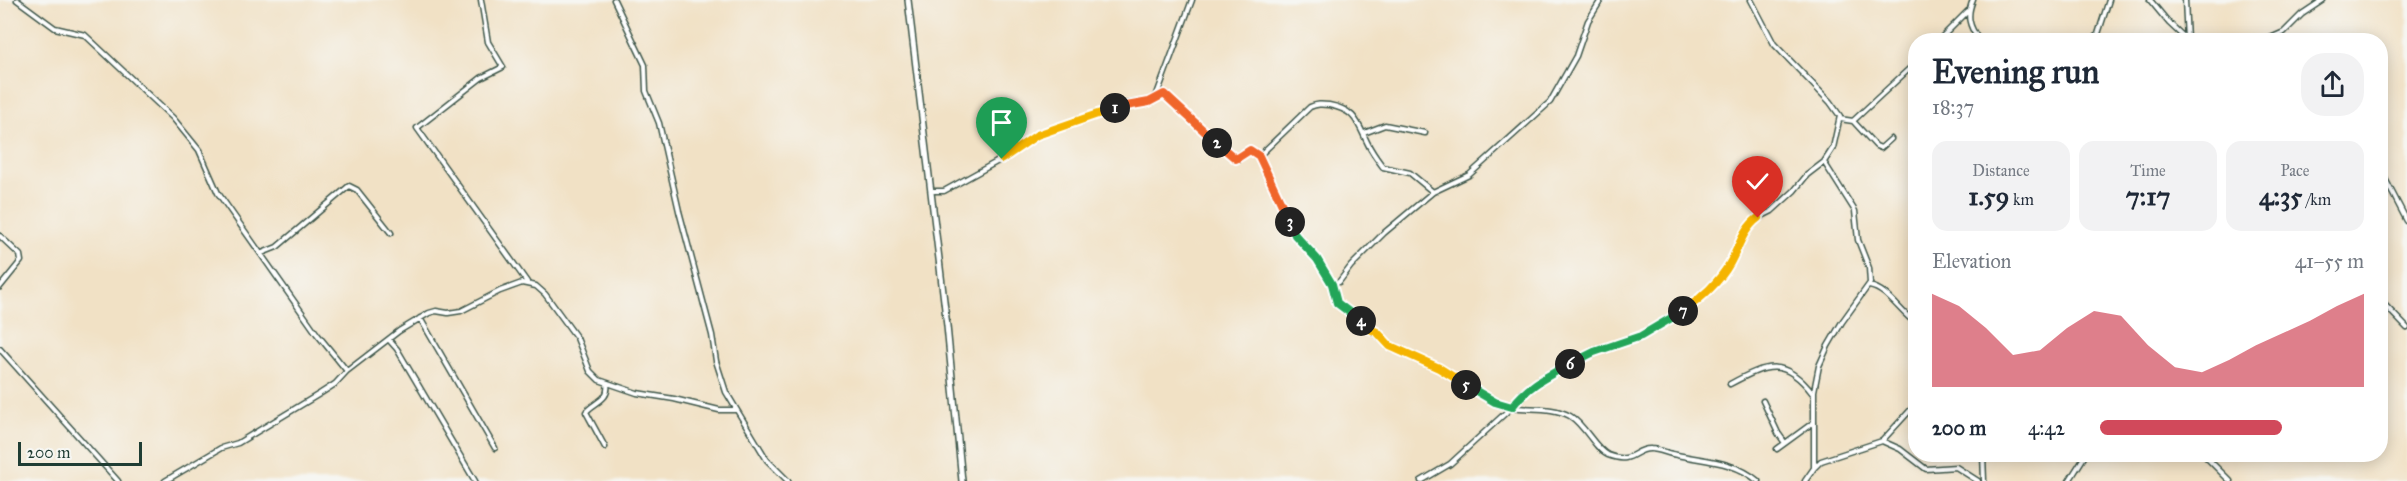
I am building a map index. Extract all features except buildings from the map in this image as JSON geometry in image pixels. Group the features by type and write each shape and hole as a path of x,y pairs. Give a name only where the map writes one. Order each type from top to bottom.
{"street":[{"path":"17,0 56,28 84,35 166,111 199,150 218,193 317,334 347,371"},
{"path":"481,0 488,42 503,66 481,78 417,128 527,283"},
{"path":"614,0 645,65 646,91 659,123 671,179 712,335 716,361 726,392 767,460 788,481"},
{"path":"908,0 932,191 962,481"},
{"path":"1156,97 1192,0"},
{"path":"1332,284 1339,282 1351,266 1384,233 1433,192 1469,176 1550,102 1576,56 1588,21 1601,0"},
{"path":"1421,481 1450,464 1512,407 1523,392 1540,380 1594,352 1641,336 1700,298 1726,270 1749,227 1756,219 1772,211 1794,191 1807,175 1824,162 1833,148 1840,118 1830,102 1774,44 1764,30 1751,0"},
{"path":"1946,33 1969,10 1973,0"},
{"path":"2098,33 2109,0"},
{"path":"2150,0 2179,33"},
{"path":"2185,0 2186,33"},
{"path":"2282,33 2302,14 2323,0"},
{"path":"1969,10 1971,28 1974,33"},
{"path":"1854,121 1908,70"},
{"path":"932,191 944,191 1002,159 1037,135 1124,105 1149,102 1164,94 1234,158 1238,159 1250,150 1259,156 1294,233 1315,255 1332,284 1337,303 1362,321 1365,327 1377,332 1390,346 1439,368 1495,402 1512,407 1544,409 1571,417 1590,435 1597,446 1609,455 1627,459 1644,450 1653,449 1680,456 1721,462 1758,481"},
{"path":"1259,156 1310,107 1317,104 1334,106 1347,111 1356,118 1367,143 1383,167 1410,173 1433,192"},
{"path":"1840,118 1854,121 1876,146 1881,148 1891,139"},
{"path":"1364,133 1385,125 1425,133"},
{"path":"1814,468 1814,394 1819,366 1842,322 1869,286 1869,268 1858,240 1855,211 1824,162"},
{"path":"2388,184 2407,221"},
{"path":"262,253 277,247 349,186 357,190 391,233"},
{"path":"0,236 20,255 21,261 0,287"},
{"path":"165,481 221,448 238,443 335,384 347,371 420,318 436,311 448,313 461,311 522,282 536,286 545,294 577,338 590,371 599,380 637,393 719,410 735,410"},
{"path":"1869,286 1886,295 1908,318"},
{"path":"2388,308 2407,328"},
{"path":"420,318 495,448"},
{"path":"389,340 398,349 476,481"},
{"path":"0,349 118,481"},
{"path":"1730,384 1763,368 1774,367 1800,376 1814,394"},
{"path":"605,447 586,412 606,396 609,391 607,384"},
{"path":"1763,401 1778,433 1785,442"},
{"path":"1805,481 1821,461 1882,441 1908,413"},
{"path":"1777,449 1814,422"},
{"path":"1882,441 1908,455"},
{"path":"1917,462 1926,469 1956,467 1978,481"},
{"path":"1983,462 1984,481"},
{"path":"2069,481 2081,462"},
{"path":"2211,462 2230,481"}],"route":[{"path":"1002,159 1037,135 1051,129 1124,105 1149,102 1164,94 1234,158 1238,159 1250,150 1259,156 1294,233 1315,255 1332,284 1335,299 1341,307 1362,321 1365,327 1377,332 1390,346 1439,368 1495,402 1512,407 1523,392 1540,380 1594,352 1641,336 1691,306 1726,270 1744,235 1758,218"}]}
